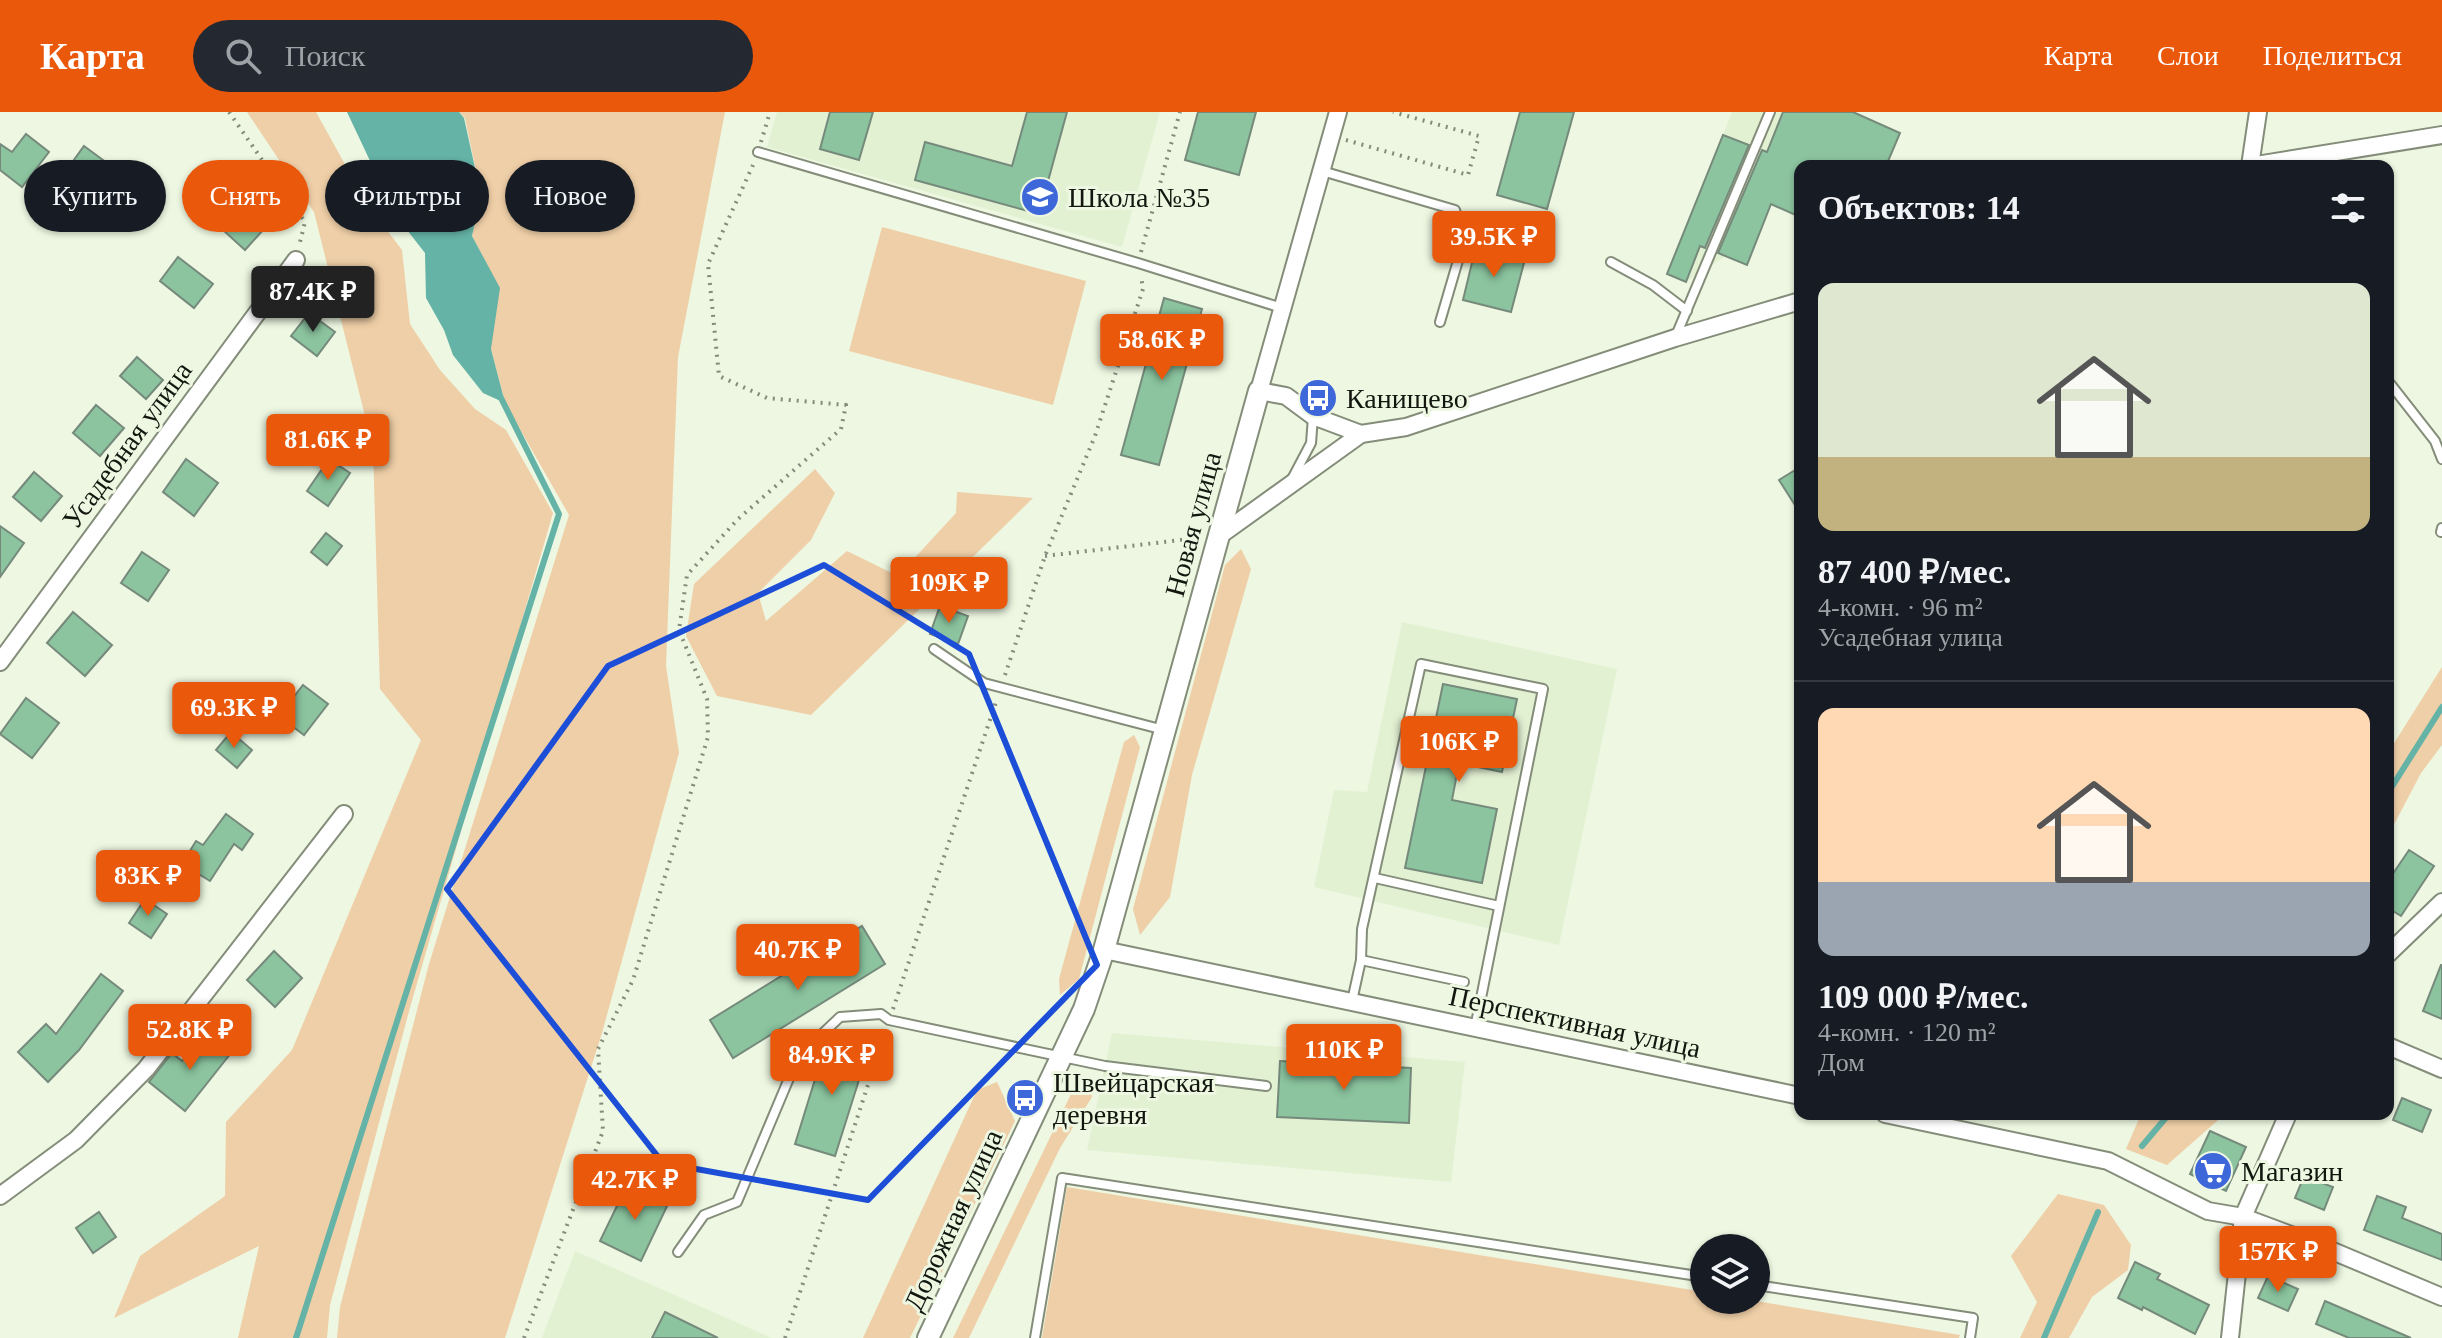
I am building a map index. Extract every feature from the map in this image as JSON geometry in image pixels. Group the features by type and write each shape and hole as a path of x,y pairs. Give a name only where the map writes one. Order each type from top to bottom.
{"street":[{"path":"2251,160 2258,112"},
{"name":"Новая улица","path":"1104,950 1321,170 1342,119"},
{"path":"2287,160 2442,135"},
{"name":"Усадебная улица","path":"0,662 296,260"},
{"path":"1219,536 1361,434 1406,427 1675,338 1794,303"},
{"path":"1259,391 1286,396 1313,416 1361,434"},
{"path":"0,1196 76,1140 146,1069 344,814"},
{"path":"2394,948 2442,902"},
{"name":"Перспективная улица","path":"1104,950 1794,1095"},
{"name":"Дорожная улица","path":"928,1338 1084,1009 1104,950"},
{"path":"2394,1049 2442,1069"},
{"path":"1913,1120 2108,1161 2208,1211 2243,1217 2442,1297"},
{"path":"2230,1338 2243,1217 2285,1120"}],"lane":[{"path":"1675,338 1770,112"},
{"path":"758,152 1282,308"},
{"path":"1321,170 1455,210 1464,240 1440,322"},
{"path":"1611,262 1653,285 1687,311"},
{"path":"2394,389 2435,441 2442,459"},
{"path":"1290,483 1311,443 1313,416"},
{"path":"934,649 984,683 1165,730"},
{"path":"1352,1002 1361,960 1362,929 1421,664 1543,689 1475,1028"},
{"path":"1375,878 1499,906"},
{"path":"1361,960 1464,982"},
{"path":"678,1252 704,1215 737,1202 798,1057 840,1017 881,1014 889,1020 1061,1058 1266,1086"},
{"path":"1035,1338 1062,1178 1690,1275"},
{"path":"1770,1287 1973,1318 1970,1338"}],"path":[{"path":"229,112 305,222 296,260"},
{"path":"524,1338 603,1131 598,1049 633,980 708,737 707,699 679,630 687,575 738,519 841,429 846,405 767,398 719,376 708,264 758,152 770,112"},
{"path":"785,1338 1045,556 1095,436 1143,289 1138,263 1180,112"},
{"path":"1342,119 1343,140 1468,175 1479,136 1393,112"},
{"path":"1045,556 1219,536"}],"highlighted area":[{"path":"824,565 969,654 1097,965 868,1200 663,1163 447,889 608,666"}],"shaded area":[{"path":"247,112 316,112 343,160 325,160 325,232 388,232 402,250 410,324 440,370 475,409 506,430 553,513 411,1004 330,1305 327,1338 238,1338 259,1246 114,1318 140,1256 225,1196 226,1122 292,1050 421,740 380,689 373,448 314,212 309,205 309,160 279,160"},
{"path":"459,112 725,112 678,357 666,666 679,753 602,1033 505,1338 337,1338 340,1307 429,964 569,515 505,403 491,349 495,280 472,236 473,232 489,232 489,160 474,160 465,118"},
{"name":"Школа №35","path":"777,112 1160,112 1122,247 767,147"},
{"path":"1732,112 1808,112 1747,265 1726,256 1686,282 1667,274"},
{"path":"882,227 1086,281 1053,405 849,351"},
{"path":"815,469 835,493 811,540 758,593 766,621 847,551 898,576 956,513 957,492 1033,498 811,715 717,696 686,636 694,584"},
{"path":"1241,549 1251,569 1192,775 1170,897 1140,935 1133,909 1225,565"},
{"path":"1402,622 1617,669 1559,945 1314,887 1334,790 1367,792"},
{"path":"2442,667 2442,745 2421,773 2394,825 2394,743"},
{"path":"1134,735 1140,747 1079,979 1060,995 1059,979 1124,742"},
{"path":"1112,1033 1465,1062 1451,1182 1087,1150"},
{"path":"1090,1078 1092,1097 1060,1148 969,1338 953,1338 1072,1092"},
{"path":"997,1082 1015,1121 910,1338 863,1338 977,1090"},
{"path":"2138,1120 2218,1120 2167,1165 2126,1149"},
{"path":"1067,1187 1690,1290 1690,1314 1770,1314 1770,1303 1960,1335 1959,1338 1042,1338"},
{"path":"2058,1194 2104,1205 2131,1245 2128,1270 2092,1297 2069,1338 2020,1338 2037,1302 2011,1256"},
{"path":"575,1251 772,1338 542,1338"}],"water":[{"path":"347,112 459,112 464,118 473,160 370,160"},
{"path":"409,232 473,232 472,236 500,288 491,349 505,403 483,393 453,355 444,330 426,298 425,253"}],"building":[{"path":"830,112 873,112 859,160 820,149"},
{"path":"1027,112 1067,112 1039,214 915,180 925,142 1012,166"},
{"path":"1198,112 1256,112 1239,175 1185,160"},
{"path":"1520,112 1574,112 1547,209 1497,195"},
{"path":"1783,112 1853,112 1900,133 1889,160 1794,160 1794,214 1771,204 1747,265 1718,253 1762,150 1767,152"},
{"path":"26,134 49,152 43,160 24,160 22,187 0,170 0,144 12,152"},
{"path":"1723,135 1749,145 1705,248 1700,246 1686,282 1667,274"},
{"path":"84,146 103,160 74,160"},
{"path":"225,232 261,232 245,250"},
{"path":"1476,246 1525,259 1511,312 1463,300"},
{"path":"178,257 213,284 194,308 160,281"},
{"path":"1164,298 1202,309 1159,465 1121,455"},
{"path":"309,313 335,332 317,356 291,336"},
{"path":"137,357 163,380 146,399 120,376"},
{"path":"96,405 124,428 100,456 73,433"},
{"path":"186,459 218,483 194,516 163,492"},
{"path":"329,459 350,473 328,506 307,491"},
{"path":"1794,471 1794,504 1779,480"},
{"path":"34,472 62,496 41,521 13,497"},
{"path":"0,526 24,543 0,577"},
{"path":"326,533 342,546 327,565 311,552"},
{"path":"142,552 169,570 148,601 121,583"},
{"path":"940,606 968,616 958,644 930,634"},
{"path":"73,612 112,645 85,676 47,643"},
{"path":"1443,684 1517,699 1502,772 1459,763 1452,800 1497,809 1482,883 1405,868"},
{"path":"303,685 328,704 304,735 279,716"},
{"path":"26,698 59,723 32,758 0,734"},
{"path":"231,732 252,750 237,768 216,750"},
{"path":"226,814 253,834 242,850 234,844 210,881 182,864 196,841 203,845"},
{"path":"2409,850 2434,866 2401,916 2394,912 2394,872"},
{"path":"145,899 167,914 151,938 129,923"},
{"path":"862,926 885,964 733,1058 710,1020"},
{"path":"274,951 302,978 275,1007 247,980"},
{"path":"2442,965 2442,1019 2423,1011"},
{"path":"101,974 123,991 79,1050 48,1082 18,1052 46,1024 56,1034"},
{"path":"205,1032 231,1053 185,1111 149,1082 172,1053 182,1061"},
{"path":"845,1038 870,1045 835,1156 795,1144 825,1047 841,1052"},
{"path":"1280,1061 1411,1068 1409,1123 1277,1117"},
{"path":"2402,1098 2431,1110 2422,1132 2393,1120"},
{"path":"2210,1131 2246,1147 2226,1191 2190,1174"},
{"path":"2304,1176 2333,1187 2324,1210 2295,1198"},
{"path":"628,1183 669,1202 641,1261 600,1241"},
{"path":"2377,1196 2406,1207 2402,1218 2442,1234 2442,1260 2364,1230"},
{"path":"99,1212 116,1237 93,1253 76,1228"},
{"path":"2135,1262 2160,1274 2157,1279 2209,1305 2195,1334 2143,1307 2142,1310 2118,1298"},
{"path":"2268,1276 2298,1289 2288,1311 2258,1298"},
{"path":"2325,1301 2411,1338 2349,1338 2316,1324"},
{"path":"665,1312 718,1338 652,1338"}],"waterway":[{"path":"296,1338 559,514 500,396"},
{"path":"2394,783 2442,707"},
{"path":"2142,1146 2164,1120"},
{"path":"2044,1338 2098,1212"}],"place":[{"name":"Школа №35","path":"1040,197"},
{"name":"Канищево","path":"1318,398"},
{"name":"Швейцарская деревня","path":"1025,1098"},
{"name":"Магазин","path":"2213,1171"}]}
